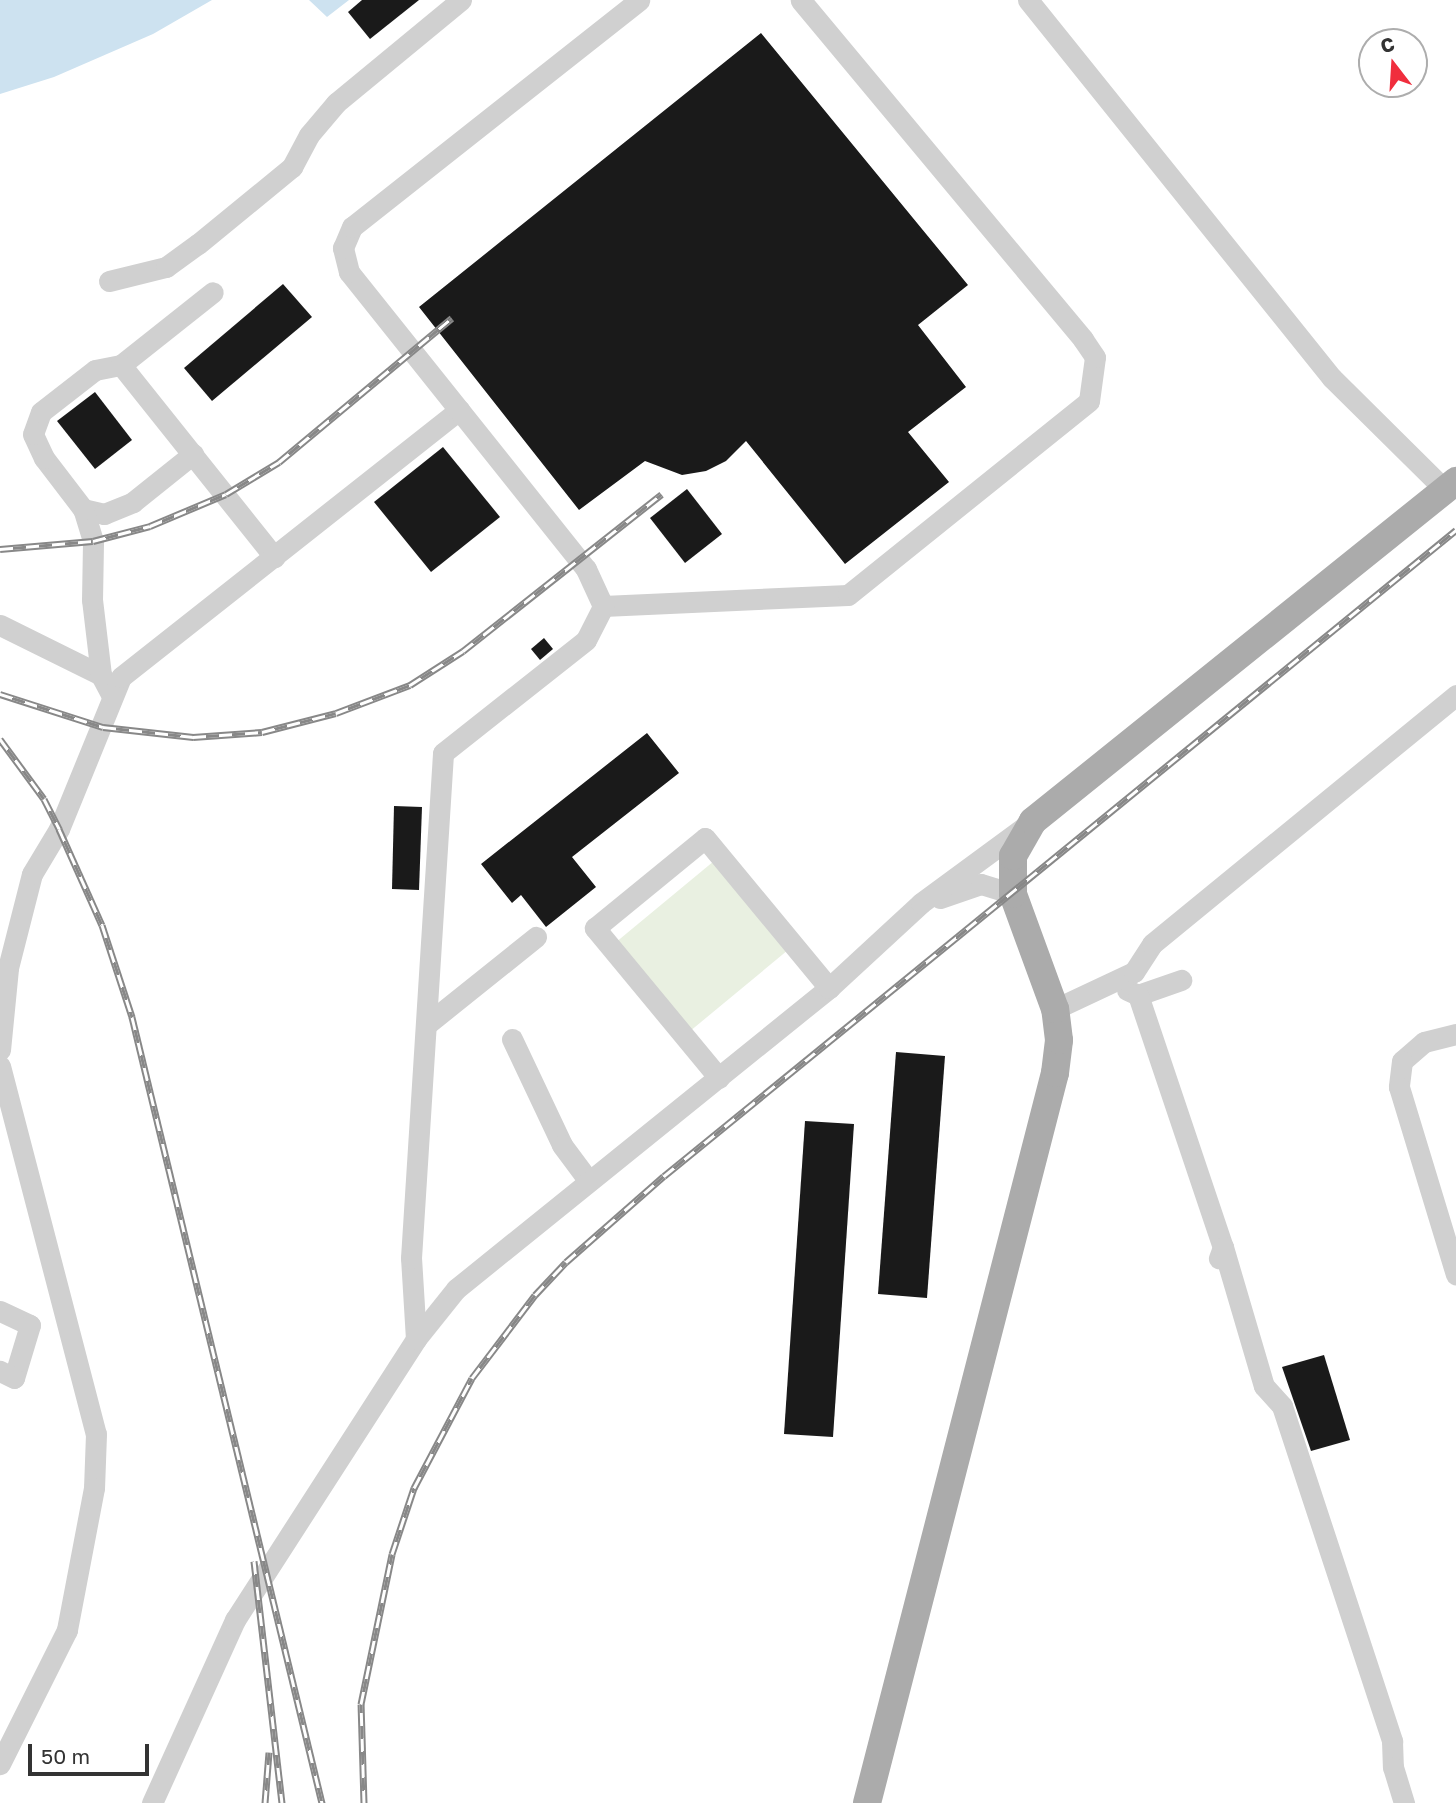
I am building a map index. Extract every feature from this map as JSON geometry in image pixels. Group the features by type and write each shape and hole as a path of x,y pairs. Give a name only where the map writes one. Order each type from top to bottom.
{"main road":[{"path":"867,1803 1055,1073 1059,1040 1055,1009 1013,894 1013,856 1033,821 1450,486"}],"lane":[{"path":"109,281 166,267 198,244 292,167 309,135 335,103 461,0"},
{"path":"603,606 586,569 349,272 343,248 352,227 639,0"},
{"path":"603,606 848,595 1089,401 1095,357 1083,339 801,0"},
{"path":"1028,0 1332,378 1450,486"},
{"path":"113,695 101,675 92,600 93,541 83,509 44,458 33,434 41,412 95,370 121,365 213,292"},
{"path":"121,365 274,557"},
{"path":"0,1050 8,968 32,874 59,829 121,677 459,410"},
{"path":"83,509 104,514 133,502 193,454"},
{"path":"416,1339 411,1258 443,753 586,640 603,606"},
{"path":"0,625 101,675"},
{"path":"1055,1009 1134,972 1152,944 1456,695"},
{"path":"152,1803 235,1620 416,1339 456,1289 828,988 921,904 1033,821"},
{"path":"719,1078 595,928 705,838 828,988"},
{"path":"921,904 981,884 1013,894"},
{"path":"0,949 27,893"},
{"path":"426,1025 536,937"},
{"path":"1111,984 1138,995 1181,980"},
{"path":"1138,995 1223,1247 1264,1386 1282,1406 1392,1741 1393,1767 1404,1803"},
{"path":"1456,1034 1424,1042 1402,1061 1399,1087 1456,1275"},
{"path":"512,1039 562,1145 588,1180"},
{"path":"0,1066 96,1434 94,1489 67,1630 0,1764"},
{"path":"1215,1268 1223,1247"},
{"path":"0,1311 30,1325 14,1378 0,1371"}],"green space":[{"path":"714,861 788,950 689,1032 615,943"}],"water":[{"path":"0,0 212,0 153,34 54,77 0,94"},
{"path":"309,0 349,0 327,17"}],"building":[{"path":"362,0 419,0 370,39 348,12"},
{"path":"761,33 968,285 918,325 966,387 908,432 949,482 845,564 746,441 726,461 706,471 682,475 645,461 579,510 419,307"},
{"path":"283,284 312,317 212,401 184,368"},
{"path":"95,392 132,440 95,469 57,421"},
{"path":"443,447 500,517 431,572 374,502"},
{"path":"687,489 722,534 685,563 650,518"},
{"path":"544,638 553,649 540,660 531,649"},
{"path":"647,733 679,773 572,857 596,887 546,927 521,895 512,903 481,864"},
{"path":"394,806 422,807 419,890 392,889"},
{"path":"896,1052 945,1056 927,1298 878,1294"},
{"path":"805,1121 854,1124 833,1437 784,1434"},
{"path":"1324,1355 1350,1440 1311,1451 1282,1367"}],"railway":[{"path":"0,549 93,541 150,526 226,494 279,462 452,318"},
{"path":"0,694 103,727 193,737 262,732 336,713 410,685 463,651 662,494"},
{"path":"364,1803 361,1704 392,1554 414,1488 472,1378 535,1295 566,1262 664,1176 1456,530"},
{"path":"0,739 44,799 59,829 102,925 132,1017 322,1803"},
{"path":"254,1561 282,1803"},
{"path":"265,1803 269,1752"}]}
